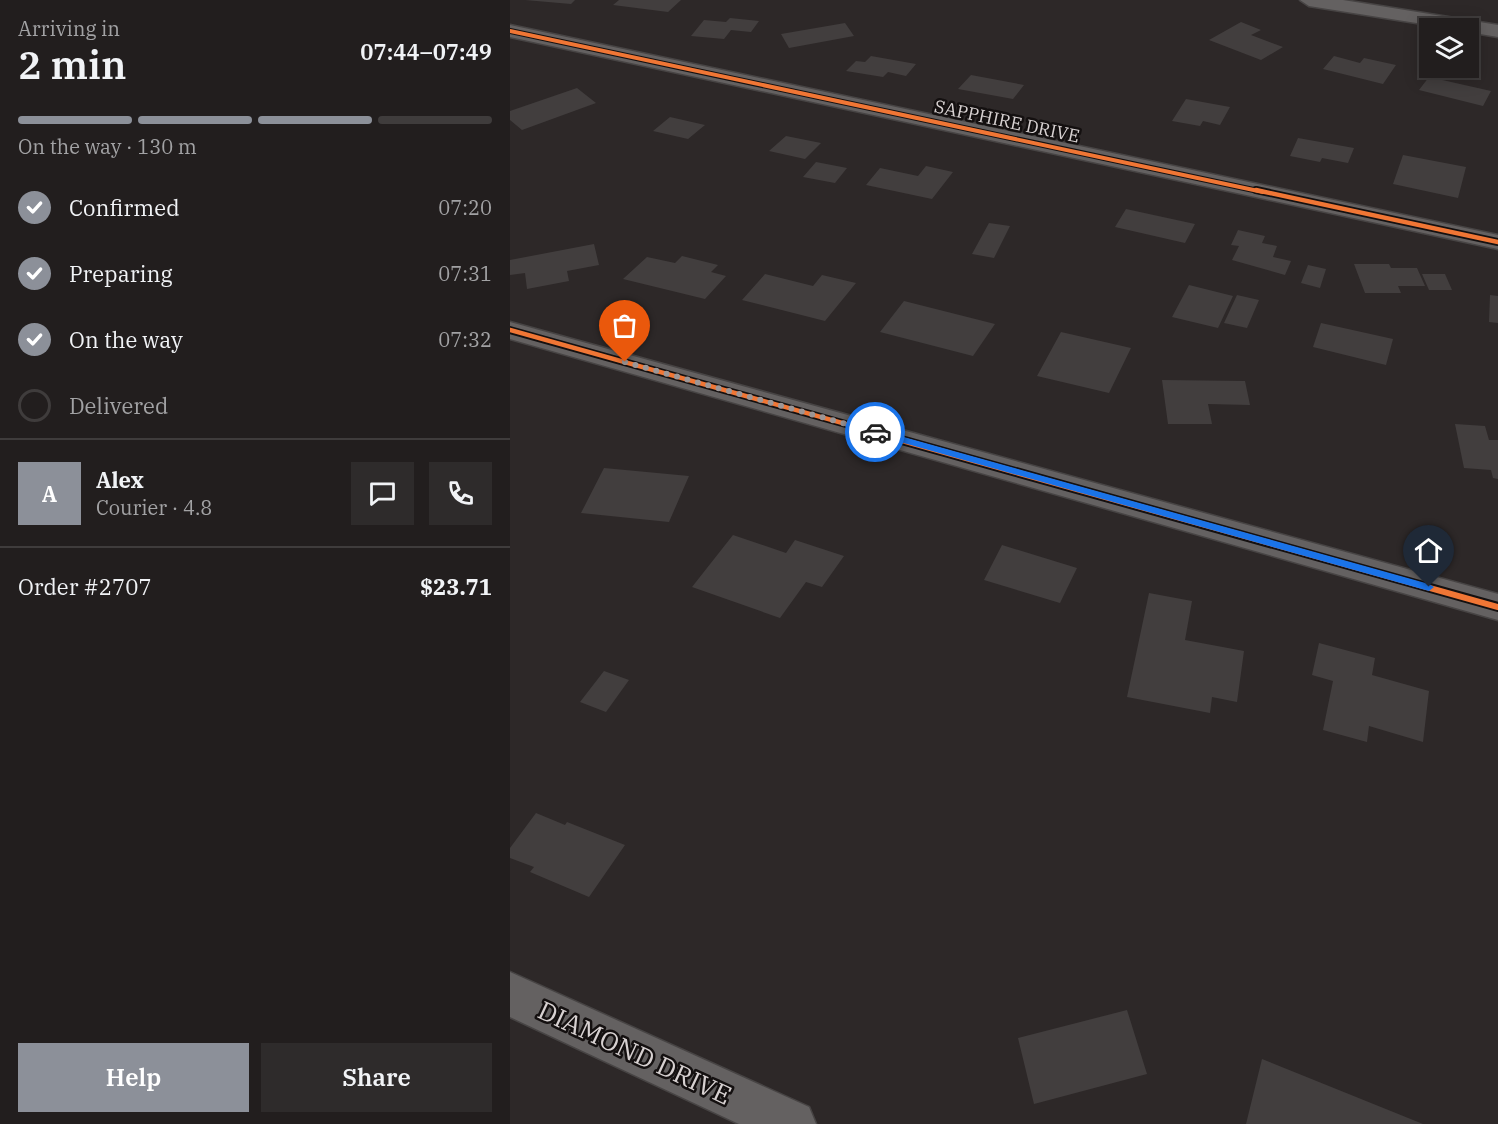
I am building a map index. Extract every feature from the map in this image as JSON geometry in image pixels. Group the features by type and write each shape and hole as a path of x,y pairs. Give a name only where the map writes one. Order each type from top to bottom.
{"street":[{"path":"1309,0 1498,31"},
{"name":"SAPPHIRE DRIVE","path":"510,32 1498,243"},
{"path":"510,330 1498,607"},
{"name":"DIAMOND DRIVE","path":"510,994 792,1124"}],"building":[{"path":"525,0 575,0 571,4"},
{"path":"619,0 681,0 668,12 613,5"},
{"path":"730,18 759,21 751,32 731,30 724,39 691,36 704,20 726,22"},
{"path":"1241,22 1261,30 1251,35 1283,47 1261,60 1209,40"},
{"path":"845,23 854,36 789,48 781,34"},
{"path":"871,56 916,64 906,76 888,72 883,77 846,71 856,61 865,62"},
{"path":"1334,56 1360,63 1364,58 1396,65 1383,84 1323,69"},
{"path":"971,75 1024,85 1013,99 958,89"},
{"path":"1428,78 1433,78 1491,91 1483,106 1419,90"},
{"path":"577,88 596,103 522,130 510,120 510,111"},
{"path":"1186,99 1230,107 1220,125 1203,121 1200,126 1172,121"},
{"path":"670,117 705,125 688,139 653,131"},
{"path":"786,136 821,143 805,159 769,151"},
{"path":"1298,138 1354,148 1348,163 1322,158 1320,162 1290,156"},
{"path":"1403,155 1466,167 1458,198 1393,184"},
{"path":"816,162 847,168 835,183 803,177"},
{"path":"926,166 953,172 932,199 866,185 880,168 918,176"},
{"path":"1126,209 1195,224 1185,243 1115,227"},
{"path":"989,223 1010,226 994,258 972,254"},
{"path":"1238,230 1265,236 1262,243 1277,246 1273,257 1291,261 1285,275 1232,260 1239,246 1231,245"},
{"path":"594,244 599,265 567,271 569,281 527,289 525,273 510,275 510,260"},
{"path":"682,256 718,265 711,272 726,276 705,299 623,279 647,257 675,263"},
{"path":"1354,264 1389,264 1391,268 1417,268 1425,286 1398,286 1401,293 1365,293"},
{"path":"1308,265 1326,269 1320,288 1301,283"},
{"path":"765,274 813,286 822,275 856,283 825,321 742,300"},
{"path":"1422,274 1445,274 1452,290 1429,290"},
{"path":"1189,285 1233,296 1218,328 1172,317"},
{"path":"1237,295 1259,300 1247,328 1224,323"},
{"path":"1490,295 1498,296 1498,323 1489,322"},
{"path":"904,301 995,324 973,356 880,332"},
{"path":"1321,323 1393,339 1386,365 1313,347"},
{"path":"1061,332 1131,348 1109,393 1037,376"},
{"path":"1162,380 1245,381 1250,405 1208,404 1212,424 1168,424"},
{"path":"1455,424 1485,426 1489,440 1498,440 1498,479 1493,478 1491,470 1464,468"},
{"path":"604,468 689,476 669,522 581,513"},
{"path":"733,535 786,553 795,540 844,556 822,587 806,582 780,618 692,587"},
{"path":"1002,545 1077,568 1060,603 984,580"},
{"path":"1149,593 1192,601 1185,640 1244,651 1237,702 1212,697 1210,713 1127,697"},
{"path":"1319,643 1375,658 1372,675 1429,691 1423,742 1369,726 1367,742 1323,730 1333,681 1312,675"},
{"path":"604,671 629,680 606,712 580,702"},
{"path":"536,813 565,825 567,822 625,845 589,897 530,872 534,867 510,858 510,848"},
{"path":"1127,1010 1147,1074 1034,1104 1018,1038"},
{"path":"1262,1059 1423,1124 1246,1124"}],"cycle path":[{"path":"510,31 1498,242"},
{"path":"510,330 1498,607"}],"way so far":[{"path":"625,362 875,432"}],"route":[{"path":"875,432 1429,587"}]}
